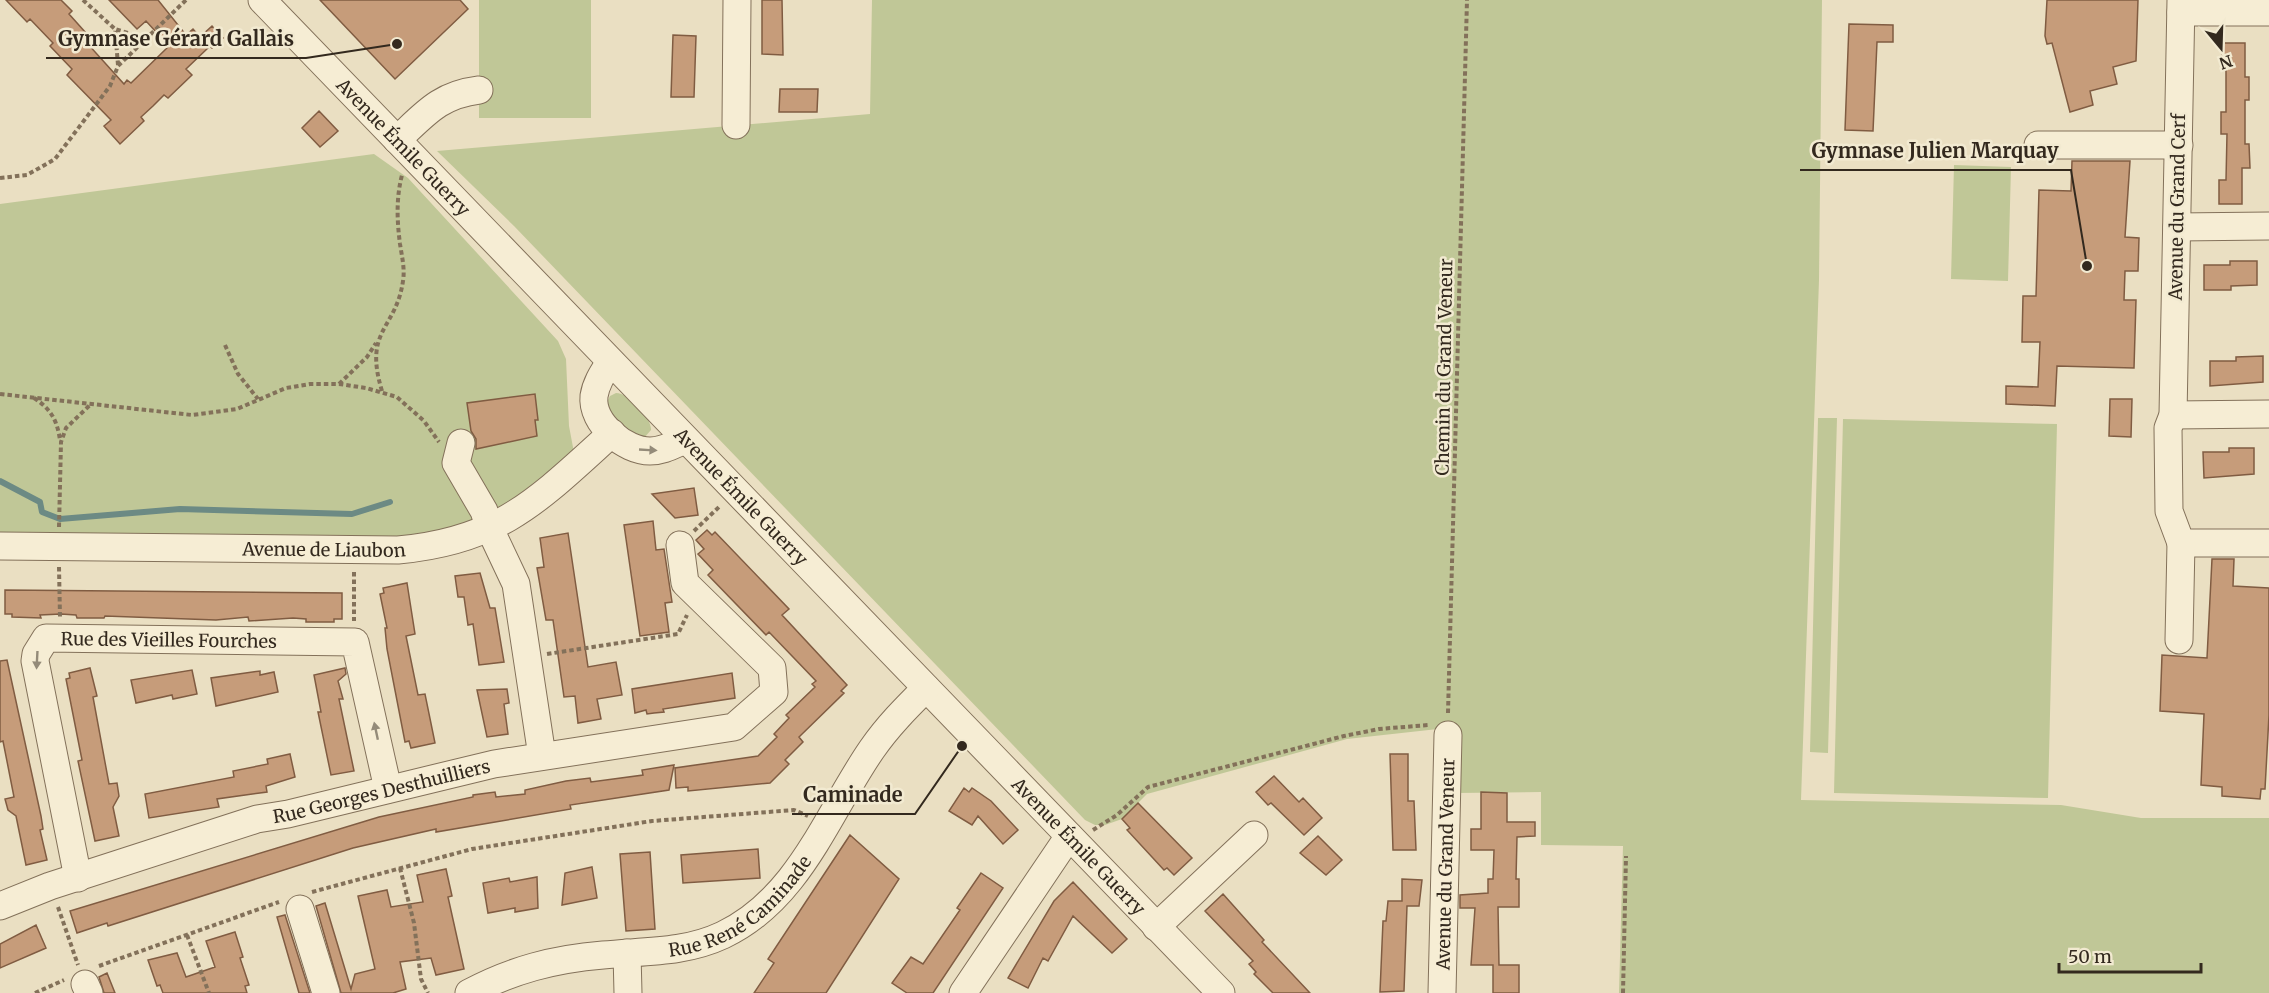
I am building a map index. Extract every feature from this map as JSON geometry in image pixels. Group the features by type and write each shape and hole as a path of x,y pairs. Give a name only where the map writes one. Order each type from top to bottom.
{"street":[{"name":"Avenue Émile Guerry","path":"262,0 926,688 1080,833 1156,927 1221,993"},
{"path":"736,125 737,0"},
{"path":"2181,6 2269,12"},
{"name":"Avenue du Grand Cerf","path":"2181,6 2173,414 2168,428 2169,511 2181,543"},
{"path":"397,140 433,106 446,98 479,90"},
{"path":"2038,145 2178,145"},
{"path":"2177,227 2269,226"},
{"path":"610,362 598,382 594,403 603,424 633,448 648,451 664,450 686,440"},
{"path":"2173,414 2269,414"},
{"name":"Avenue de Liaubon","path":"0,546 59,535 398,550 444,544 490,529 522,511 612,433"},
{"path":"459,453 490,529 516,584 542,756"},
{"path":"2179,640 2181,543 2269,543"},
{"path":"680,545 686,583 696,596"},
{"name":"Rue Georges Desthuilliers","path":"0,906 50,886 257,819 288,814 494,764 734,727 774,692 772,668 696,596"},
{"name":"Rue des Vieilles Fourches","path":"78,878 35,661 42,641 46,638 60,637 355,642"},
{"path":"355,642 388,789"},
{"name":"Rue René Caminade","path":"469,993 504,975 534,965 627,952 678,950 701,944 742,924 759,912 788,882 828,823 871,750 894,720 926,688"},
{"name":"Avenue du Grand Veneur","path":"1442,993 1448,729"},
{"path":"963,993 1080,833"},
{"path":"1156,927 1254,835"},
{"path":"298,901 326,993"},
{"path":"627,952 628,993"}],"path":[{"path":"83,0 115,29 147,39"},
{"path":"0,178 27,175 55,159 110,86 118,66 186,0"},
{"name":"Chemin du Grand Veneur","path":"1448,729 1467,0"},
{"path":"115,29 118,66"},
{"path":"339,384 368,357 396,303 403,281 397,201 403,171 411,180"},
{"path":"378,340 375,360 382,392"},
{"path":"225,345 238,374 258,399"},
{"path":"0,394 192,415 237,409 258,399 298,386 339,384 398,397 459,453"},
{"path":"30,396 46,406 54,416 61,442 60,637"},
{"path":"61,442 66,428 90,404"},
{"path":"680,545 722,505 707,489 721,476"},
{"path":"354,565 355,642"},
{"path":"528,656 678,634 696,596"},
{"path":"1080,833 1117,815 1149,787 1379,729 1448,729"},
{"path":"35,993 85,983 187,934 400,868 472,849 652,821 794,810 828,823"},
{"path":"1623,993 1626,856"},
{"path":"400,868 414,923 421,978 428,993"},
{"path":"50,886 85,983"},
{"path":"187,934 208,993"}],"green space":[{"path":"479,0 591,0 591,118 479,118"},
{"path":"872,0 1822,0 1819,280 1801,800 2061,805 2141,818 2269,818 2269,993 1619,993 1623,846 1541,845 1541,792 1456,793 1456,727 1347,739 1147,794 1122,819 1105,825 1095,825 1085,820 514,226 437,151 870,114"},
{"path":"374,154 408,178 558,341 566,359 569,426 575,458 521,501 458,529 383,540 0,536 0,204"},
{"path":"1954,165 2011,167 2008,281 1951,279"},
{"path":"616,393 627,397 648,419 651,430 644,438 621,432 606,404 610,396"},
{"path":"1818,418 1837,418 1828,753 1810,752"},
{"path":"1843,419 2057,424 2048,798 1834,793"}],"building":[{"path":"6,0 61,0 72,11 69,14 86,33 84,35 89,40 86,42 124,84 127,80 131,83 169,46 146,21 137,29 109,0 158,0 186,35 193,29 200,37 212,26 223,38 212,48 206,44 209,47 186,69 192,75 168,98 164,95 141,117 144,121 120,144 104,126 111,120 67,75 72,69 50,46 53,43 30,19 27,22"},
{"path":"320,0 460,0 468,9 395,79"},
{"path":"762,0 782,0 783,55 762,54"},
{"path":"2047,0 2138,0 2136,61 2113,67 2117,84 2090,91 2093,105 2070,112 2052,43 2047,44 2045,36"},
{"path":"1849,24 1893,25 1893,42 1877,42 1873,131 1845,130"},
{"path":"673,35 696,36 694,97 671,97"},
{"path":"2222,43 2245,43 2245,77 2249,77 2249,100 2245,100 2245,144 2249,144 2250,168 2242,168 2242,204 2219,204 2219,180 2226,180 2227,134 2221,134 2221,112 2226,112 2226,66 2222,66"},
{"path":"780,89 818,89 817,112 779,112"},
{"path":"319,111 338,131 320,147 302,128"},
{"path":"2072,161 2130,161 2125,237 2139,238 2138,271 2125,271 2124,300 2136,300 2134,368 2057,366 2055,406 2006,404 2006,386 2038,387 2040,342 2022,342 2023,296 2036,296 2039,190 2071,191"},
{"path":"2230,261 2257,261 2257,285 2231,286 2231,290 2204,290 2204,265 2230,265"},
{"path":"2263,356 2263,382 2210,386 2210,361 2236,361 2236,357"},
{"path":"535,394 537,436 476,449 476,439 471,431 467,403"},
{"path":"2110,399 2132,399 2131,437 2109,436"},
{"path":"2229,448 2254,448 2254,474 2204,478 2203,452 2229,452"},
{"path":"694,488 698,515 675,518 652,494"},
{"path":"653,521 656,550 664,549 672,602 665,603 669,632 640,636 624,525"},
{"path":"707,530 712,535 715,532 789,609 782,615 847,685 841,691 844,693 799,737 803,742 785,760 789,764 770,783 688,791 688,787 676,788 675,768 758,756 777,737 774,734 789,718 786,715 815,687 812,684 816,681 769,632 766,635 708,575 713,570 698,554 704,549 696,540"},
{"path":"568,533 588,667 616,662 622,695 597,699 601,719 578,723 575,696 564,697 553,620 546,620 537,568 544,567 540,538"},
{"path":"2212,559 2234,559 2233,586 2269,588 2269,715 2265,789 2261,789 2260,799 2222,796 2222,787 2201,785 2204,714 2160,711 2162,655 2207,658"},
{"path":"480,573 490,608 495,608 504,662 479,665 473,624 468,625 464,597 458,597 455,576"},
{"path":"407,583 415,634 406,636 418,695 425,694 435,743 411,748 409,741 405,742 387,649 385,628 387,628 380,594 384,593 383,588"},
{"path":"5,590 342,593 342,619 334,619 334,622 306,622 306,619 293,618 249,621 248,617 216,620 105,616 104,618 77,618 76,615 61,614 40,615 41,618 12,617 12,614 5,614"},
{"path":"7,660 41,816 43,829 40,830 47,860 26,865 16,816 8,810 5,799 14,797 3,741 0,742 0,661"},
{"path":"90,668 97,696 93,697 109,784 117,783 119,796 113,807 119,836 95,841 78,761 82,760 66,679 70,678 69,673"},
{"path":"345,668 346,674 338,681 343,699 339,699 354,771 331,775 318,712 321,712 314,675"},
{"path":"192,670 197,694 173,699 172,695 136,703 131,680"},
{"path":"260,671 260,675 274,672 278,692 216,706 211,678"},
{"path":"732,673 735,698 663,709 664,712 647,714 646,710 635,713 632,689"},
{"path":"507,689 509,703 504,704 508,734 487,737 477,690"},
{"path":"290,754 295,777 266,786 267,792 217,799 219,807 149,818 145,794 234,777 233,771 268,764 267,759"},
{"path":"1390,754 1408,754 1408,801 1414,801 1416,850 1393,850"},
{"path":"674,765 669,790 570,805 571,809 436,832 436,829 353,848 108,926 107,923 77,933 70,911 379,817 473,797 473,795 495,792 496,797 525,794 525,790 566,781 590,778 591,782 643,775 642,770"},
{"path":"1274,776 1299,802 1303,798 1322,818 1304,835 1271,803 1268,805 1256,792"},
{"path":"964,788 969,792 972,788 991,801 1018,830 1003,844 978,816 972,825 949,811"},
{"path":"1481,792 1507,793 1507,822 1535,822 1535,836 1517,837 1516,879 1519,879 1519,907 1498,907 1499,965 1519,965 1519,993 1493,993 1493,965 1471,965 1475,908 1460,908 1460,895 1488,893 1488,879 1493,879 1494,850 1471,850 1471,829 1481,829"},
{"path":"1138,803 1192,858 1174,875 1167,868 1164,870 1127,830 1130,828 1122,819"},
{"path":"850,835 899,879 826,993 754,993 774,963 768,959"},
{"path":"1318,836 1342,860 1326,875 1300,853"},
{"path":"758,849 760,878 683,883 681,855"},
{"path":"650,852 655,929 626,931 620,854"},
{"path":"592,867 597,898 562,905 565,873"},
{"path":"446,869 452,896 448,897 464,969 436,975 431,958 400,962 406,989 393,993 341,993 316,906 325,903 351,989 355,974 375,969 358,896 387,890 391,907 423,902 417,875"},
{"path":"981,873 1003,888 933,993 907,993 892,983 911,957 923,964 960,910 957,908"},
{"path":"537,877 538,908 515,912 515,908 488,913 483,883 509,878 510,882"},
{"path":"1402,879 1422,880 1419,906 1407,906 1404,991 1380,992 1383,921 1386,921 1388,901 1402,901"},
{"path":"1073,882 1127,939 1112,953 1073,916 1048,961 1043,958 1028,988 1008,978 1054,901"},
{"path":"1223,894 1264,940 1262,942 1310,993 1273,993 1254,974 1256,972 1249,964 1253,961 1205,911"},
{"path":"285,915 310,993 299,993 277,917"},
{"path":"36,925 46,948 0,968 0,944"},
{"path":"235,932 243,957 240,958 249,985 245,986 247,993 163,993 160,985 157,986 148,960 177,953 186,977 215,967 206,941"},
{"path":"107,973 115,993 104,993 99,977"}],"waterway":[{"path":"0,481 40,502 42,512 60,519 180,509 352,514 390,502"}],"place":[{"name":"Gymnase Gérard Gallais","path":"397,44"},
{"name":"Gymnase Julien Marquay","path":"2087,266"},
{"name":"Caminade","path":"962,746"}]}
